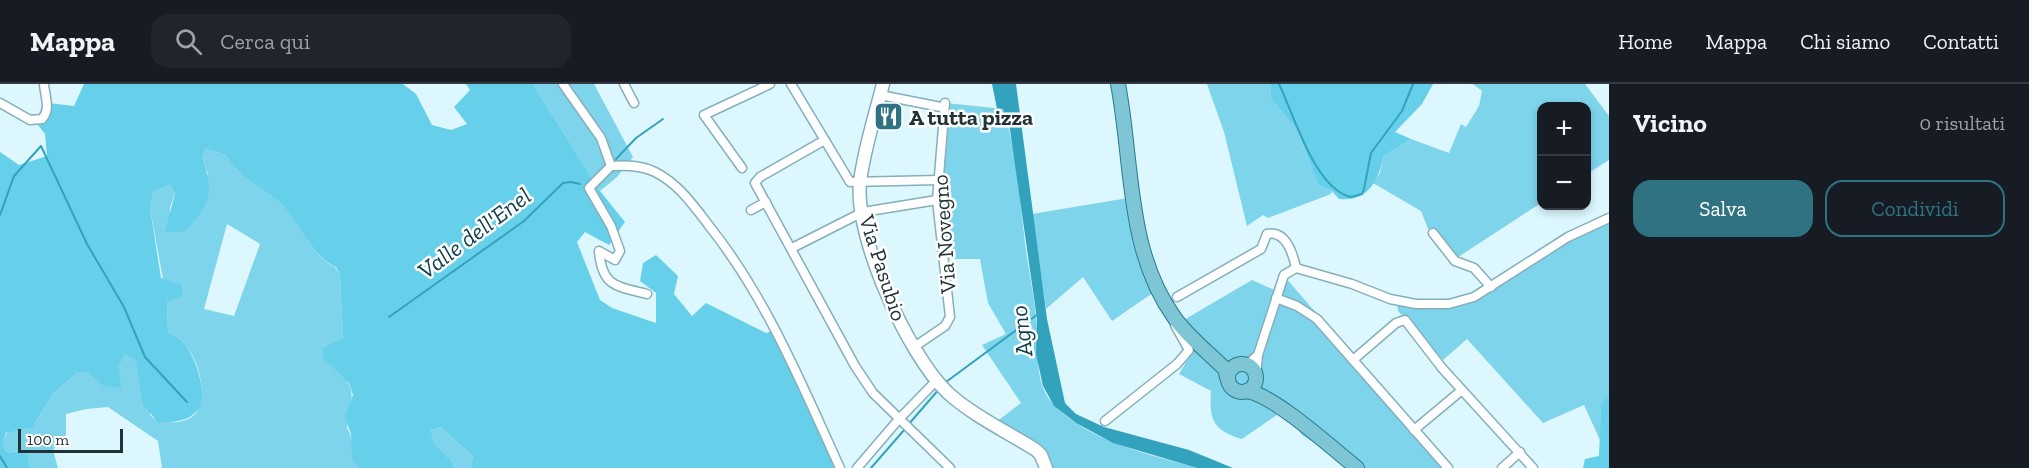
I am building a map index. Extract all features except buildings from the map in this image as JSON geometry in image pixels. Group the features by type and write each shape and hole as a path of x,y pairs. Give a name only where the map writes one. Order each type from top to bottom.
{"main road":[{"path":"1118,84 1137,226 1143,251 1156,286 1178,323 1225,369 1232,389 1239,392 1253,383"},
{"name":"Via Pasubio","path":"882,89 860,182 862,212 892,307 914,347 941,385 985,422 1036,450 1041,455 1046,468"},
{"path":"1201,346 1227,362 1252,369 1253,383 1258,394 1357,468"},
{"path":"1227,377 1231,368 1240,364"}],"street":[{"path":"0,103 30,120 42,119 47,114 48,107 44,84"},
{"path":"563,84 601,138 611,166"},
{"path":"624,84 634,103"},
{"path":"742,168 704,116 770,84"},
{"name":"Via Pasubio","path":"791,84 845,178 850,182 939,180"},
{"name":"Via Novegno","path":"882,89 943,105 937,200 950,317 945,326 914,347"},
{"path":"824,141 760,177 755,183 855,366 873,393 950,468"},
{"path":"647,294 609,281 603,275 599,251 615,260 620,250 611,226 589,188 611,166 640,166 666,178 681,190 728,250 764,307 840,468"},
{"path":"792,248 862,212 937,200"},
{"path":"751,210 766,202"},
{"path":"1253,383 1258,354 1284,275 1296,268 1352,284 1390,299 1416,304 1462,302 1491,287 1568,237 1609,218"},
{"path":"1177,297 1261,249 1267,234 1274,233 1282,237 1290,248 1296,268"},
{"path":"1432,233 1455,261 1474,268 1491,287"},
{"path":"1276,298 1297,306 1317,319 1448,468"},
{"path":"1353,360 1396,323 1404,320 1462,390 1533,468"},
{"path":"1105,421 1178,364 1189,350 1174,326 1178,323"},
{"path":"1240,364 1250,362 1258,354"},
{"path":"857,468 901,420 941,385"},
{"path":"1414,430 1462,390"},
{"path":"1502,468 1520,452"}],"shaded area":[{"path":"84,84 403,84 416,94 432,125 451,130 467,124 454,107 470,90 466,84 533,84 600,191 625,222 609,245 585,232 577,242 600,300 612,308 656,323 656,293 640,281 643,263 656,255 678,276 674,294 692,316 706,303 766,333 775,330 783,345 787,364 837,468 471,468 473,456 440,427 431,430 434,444 453,463 454,468 358,468 352,459 351,434 345,417 353,395 349,383 323,358 323,348 343,338 340,276 336,267 327,262 312,247 281,204 243,176 226,155 206,149 202,157 208,180 208,198 193,223 184,232 165,232 175,193 170,185 154,191 150,208 161,278 182,285 182,296 167,301 168,332 180,339 188,348 196,366 202,396 197,411 184,420 158,422 143,405 136,361 125,354 119,368 121,388 101,385 87,372 78,372 53,394 33,427 6,433 2,445 7,453 19,451 27,455 30,468 0,468 0,152 19,165 47,156 45,134 38,125 46,121 49,112 48,103 74,106"},
{"path":"533,84 594,84 633,157 617,177 600,191"},
{"path":"992,84 1016,84 1047,319 1065,403 1076,414 1104,427 1189,450 1233,468 1197,468 1113,443 1076,423 1054,406 1043,386 1036,354 1037,319 1010,130 1003,109 997,109"},
{"path":"1207,84 1270,84 1271,99 1297,130 1318,185 1332,191 1331,194 1268,218 1263,215 1247,226 1224,132"},
{"path":"1270,84 1433,84 1422,104 1395,132 1411,139 1384,156 1379,174 1364,193 1349,199 1339,199 1332,191 1318,185 1297,130 1271,99"},
{"path":"1473,84 1585,84 1609,116 1609,160 1591,171 1591,102 1537,102 1537,206 1452,261 1431,236 1421,211 1373,183 1380,173 1384,156 1411,139 1449,153 1461,124 1466,127 1479,106 1482,91"},
{"path":"946,103 1003,109 1016,171 1036,316 1038,364 1043,387 1048,397 1056,407 1087,430 1122,446 1197,468 1045,468 1044,461 991,426 1021,403 982,345 1006,334 988,303 980,259 942,259 938,222"},
{"path":"206,149 226,155 243,176 288,211 318,255 335,267 340,276 343,338 334,343 323,357 342,374 350,388 352,395 347,428 358,468 162,468 158,441 108,407 66,414 66,435 53,450 58,468 30,468 26,455 19,451 7,453 1,445 7,433 35,424 53,394 78,372 87,372 101,385 119,368 125,354 136,360 151,416 163,421 184,421 195,414 199,408 201,382 193,356 180,339 168,332 167,301 150,208 154,191 170,185 175,193 170,207 170,217 208,174 202,157","holes":["227,224 260,244 234,316 204,309"]},
{"path":"1134,197 1157,290 1112,321 1083,277 1046,309 1032,214"},
{"path":"1609,218 1609,395 1601,405 1600,440 1584,405 1543,423 1467,339 1443,360 1398,311 1397,302 1455,304 1565,240"},
{"path":"1285,277 1450,468 1353,468 1302,435 1284,410 1242,439 1219,428 1212,417 1211,391 1179,374 1196,346 1177,324 1252,280 1279,292"},
{"path":"1609,395 1609,468 1583,468 1585,459 1599,456 1601,404"},
{"path":"440,427 473,456 471,468 454,468 453,463 434,445 431,430"}],"waterway":[{"path":"1279,84 1316,166 1338,191 1351,197 1362,194 1371,153 1402,111 1413,84"},
{"name":"Valle dell'Enel","path":"616,159 636,138 663,119"},
{"path":"0,215 14,176 41,146 87,244 124,307 145,357 187,402"},
{"name":"Valle dell'Enel","path":"389,317 524,221 563,183 580,184"},
{"name":"Agno","path":"946,382 1038,314"},
{"path":"908,425 940,388"},
{"path":"871,468 905,429"},
{"path":"0,456 7,468"}],"place":[{"name":"A tutta pizza","path":"888,117"}]}
